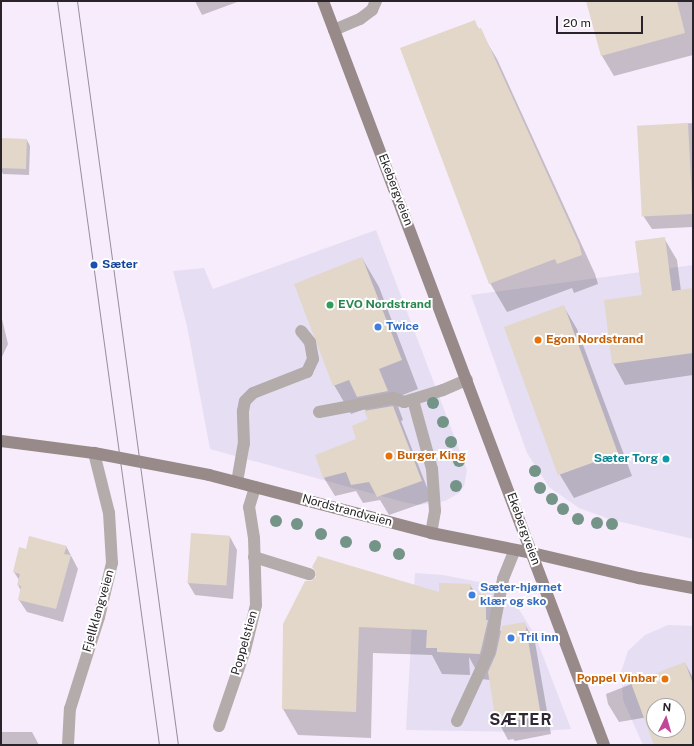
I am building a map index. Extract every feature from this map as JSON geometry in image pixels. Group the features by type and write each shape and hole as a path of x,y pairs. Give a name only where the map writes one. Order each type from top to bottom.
{"main road":[{"name":"Ekebergveien","path":"323,1 604,745"},
{"name":"Nordstrandveien","path":"1,440 94,453 237,482 431,533 532,553 624,575 693,588"}],"lane":[{"path":"334,30 360,19 372,10 376,1"},
{"path":"237,482 244,444 243,411 245,401 253,393 307,372 313,359 310,342 301,331"},
{"path":"319,412 393,398 404,402 414,400 467,380"},
{"path":"414,400 432,469 435,511 431,533"},
{"name":"Fjellklangveien","path":"68,745 70,709 99,617 112,563 109,513 94,453"},
{"name":"Poppelstien","path":"218,726 246,650 256,605 254,538 249,507 255,487"},
{"path":"457,721 489,652 503,579 515,550"},
{"path":"254,557 309,574"}],"shaded area":[{"path":"376,230 467,470 464,486 459,493 445,501 419,505 403,502 210,449 187,326 173,271 204,268 213,289"},
{"path":"693,265 693,539 609,519 579,508 549,487 527,453 471,295"},
{"path":"415,573 443,575 484,583 518,608 535,635 571,729 528,732 406,730"},
{"path":"668,625 693,626 693,745 643,745 623,700 621,672 628,651 645,635"}],"building":[{"path":"586,1 677,1 685,33 601,56"},
{"path":"475,20 478,29 481,28 579,244 582,255 557,264 555,259 489,284 400,48"},
{"path":"688,123 693,214 642,217 637,126"},
{"path":"1,138 27,139 26,169 1,168"},
{"path":"665,237 672,291 693,288 693,353 612,364 604,300 642,295 635,241"},
{"path":"362,257 402,360 379,369 388,391 357,397 349,380 333,386 294,284"},
{"path":"564,305 618,453 558,475 504,327"},
{"path":"393,406 422,481 377,497 369,482 351,485 346,472 323,478 315,455 356,439 352,426 368,419 364,411"},
{"path":"191,533 230,536 226,586 188,583"},
{"path":"29,536 67,546 64,554 71,555 56,609 18,600 21,586 17,585 20,574 13,572 19,547 26,549"},
{"path":"318,556 439,592 439,583 471,584 470,593 486,594 486,620 488,620 480,654 437,652 437,648 426,648 427,630 359,627 356,712 282,709 283,624 305,581 311,581 316,577 316,572 312,567"},
{"path":"525,622 541,716 503,723 503,721 496,722 488,672 496,654 502,626"},
{"path":"685,662 693,684 693,745 654,745 651,738 686,738 686,698 646,698 646,723 631,683"}],"tram line":[{"path":"57,1 159,745"},
{"path":"77,1 178,745"}],"place":[{"name":"Sæter","path":"94,265"},
{"name":"EVO Nordstrand","path":"330,305"},
{"name":"Twice","path":"378,327"},
{"name":"Egon Nordstrand","path":"538,340"},
{"name":"Burger King","path":"389,456"},
{"name":"Sæter Torg","path":"666,459"},
{"name":"Sæter-hjørnet klær og sko","path":"472,595"},
{"name":"Tril inn","path":"511,638"},
{"name":"Poppel Vinbar","path":"665,679"}],"district":[{"name":"SÆTER","path":"521,720"}]}
